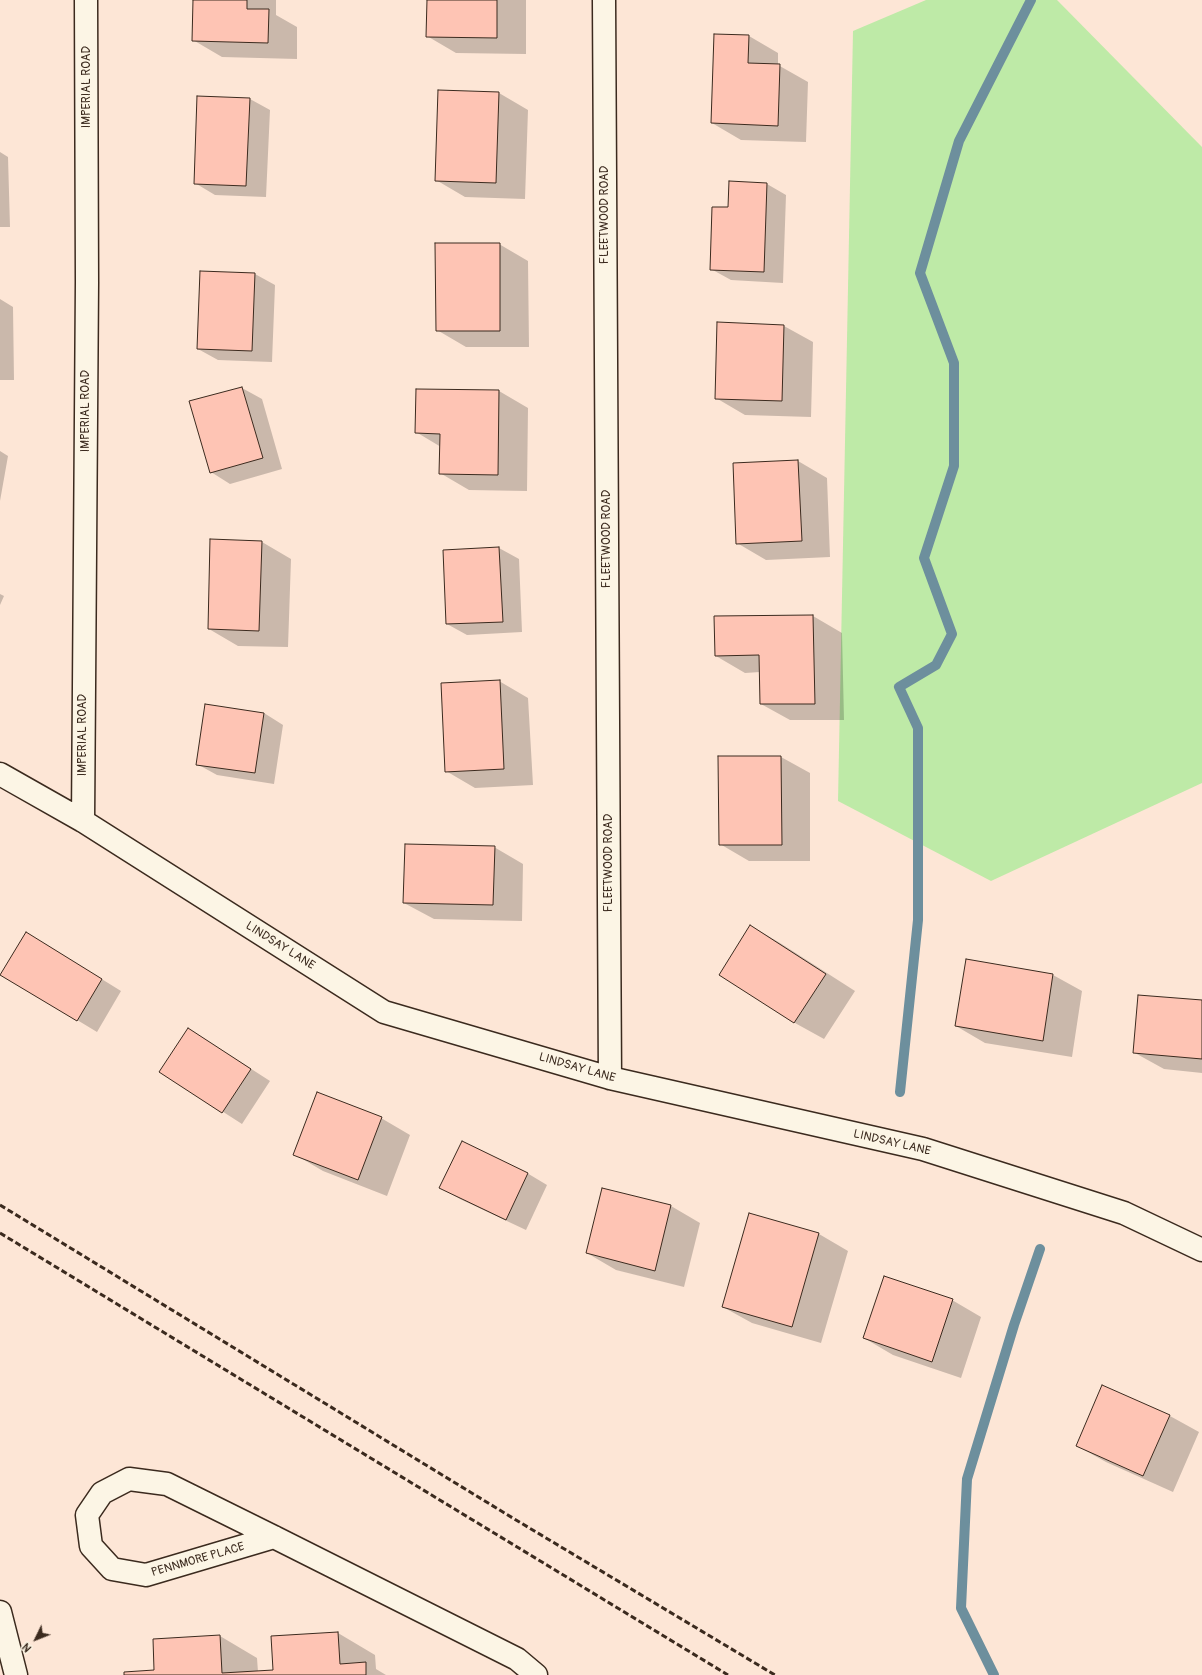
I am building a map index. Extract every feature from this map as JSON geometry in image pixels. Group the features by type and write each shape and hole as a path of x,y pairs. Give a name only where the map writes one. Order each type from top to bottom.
{"street":[{"name":"IMPERIAL ROAD","path":"83,821 87,282 86,0"},
{"name":"FLEETWOOD ROAD","path":"604,0 610,1078"},
{"name":"LINDSAY LANE","path":"0,774 83,821 384,1012 610,1078 923,1149 1124,1213 1202,1250"},
{"name":"PENNMORE PLACE","path":"274,1537 146,1575 112,1569 90,1546 87,1515 102,1493 129,1479 167,1484 274,1537 517,1659 536,1675"},
{"path":"0,1612 16,1675"}],"green space":[{"path":"926,0 1057,0 1202,147 1202,783 991,881 838,801 853,31"}],"building":[{"path":"193,0 247,0 247,9 269,9 268,43 192,41"},
{"path":"427,0 497,0 497,38 426,37"},
{"path":"714,34 749,35 748,63 780,64 778,126 711,123"},
{"path":"438,90 499,92 496,183 435,181"},
{"path":"197,96 250,98 246,186 194,184"},
{"path":"729,181 767,183 764,272 710,270 712,207 728,207"},
{"path":"435,243 500,243 500,331 436,331"},
{"path":"200,271 255,273 252,351 197,349"},
{"path":"717,322 784,325 782,401 715,399"},
{"path":"242,387 263,458 210,473 189,401"},
{"path":"416,389 499,390 498,475 439,474 440,434 415,433"},
{"path":"798,460 802,541 736,544 733,463"},
{"path":"210,539 262,541 259,631 208,629"},
{"path":"499,547 503,622 446,624 443,550"},
{"path":"813,615 815,704 760,704 759,655 715,656 714,616"},
{"path":"500,680 504,769 445,772 441,683"},
{"path":"205,704 264,713 255,773 196,765"},
{"path":"718,756 781,756 782,845 719,845"},
{"path":"405,844 495,846 493,905 403,903"},
{"path":"750,925 826,974 794,1023 719,975"},
{"path":"26,932 102,979 77,1021 0,975"},
{"path":"966,959 1053,974 1043,1041 955,1026"},
{"path":"1138,995 1202,1000 1202,1059 1133,1053"},
{"path":"188,1028 251,1069 222,1113 159,1072"},
{"path":"317,1092 382,1117 358,1180 293,1155"},
{"path":"462,1141 528,1173 506,1220 439,1188"},
{"path":"602,1188 671,1205 655,1271 586,1253"},
{"path":"749,1213 819,1233 792,1327 722,1307"},
{"path":"884,1276 953,1299 932,1362 863,1338"},
{"path":"1102,1385 1170,1415 1143,1476 1076,1446"},
{"path":"338,1632 340,1664 366,1662 366,1675 124,1675 124,1672 154,1670 153,1639 220,1635 222,1673 273,1670 271,1636"}],"waterway":[{"path":"900,1092 918,920 918,728 899,687 936,665 952,634 924,558 954,466 954,363 920,273 959,141 1031,0"},
{"path":"994,1675 961,1608 967,1479 1014,1325 1040,1249"}],"railway":[{"path":"0,1205 516,1520 775,1675"},
{"path":"0,1233 728,1675"}]}
